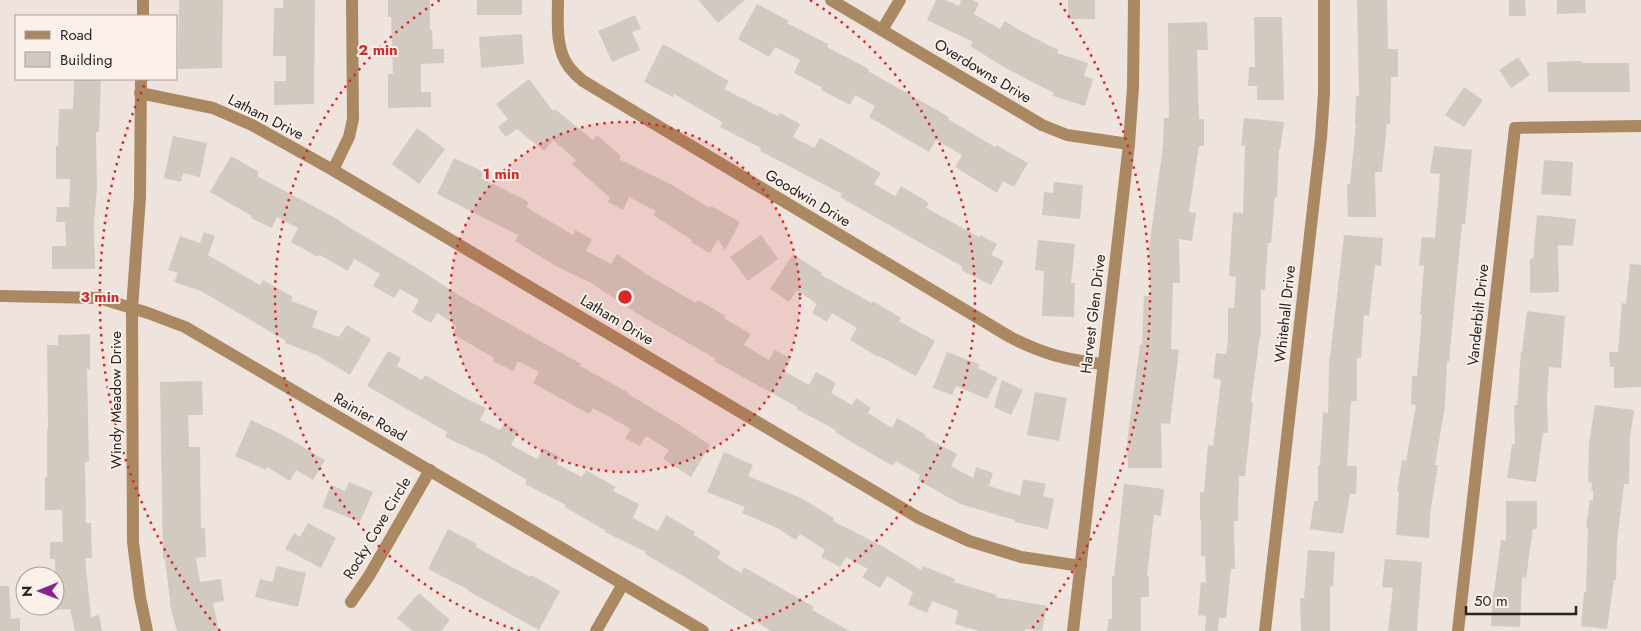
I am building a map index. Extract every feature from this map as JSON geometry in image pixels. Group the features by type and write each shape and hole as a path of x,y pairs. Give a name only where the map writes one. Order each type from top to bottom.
{"street":[{"path":"143,0 143,15"},
{"path":"333,170 349,138 353,119 352,0"},
{"name":"Goodwin Drive","path":"558,0 558,40 560,49 568,66 583,82 1010,337 1033,349 1069,360 1103,364"},
{"name":"Overdowns Drive","path":"831,0 1042,125 1067,135 1129,144"},
{"path":"882,30 900,0"},
{"name":"Harvest Glen Drive","path":"1073,631 1129,144 1133,87 1134,0"},
{"name":"Whitehall Drive","path":"1265,631 1321,138 1324,93 1324,0"},
{"name":"Windy Meadow Drive","path":"141,80 140,197 132,309 133,542 140,597 147,631"},
{"name":"Latham Drive","path":"140,93 213,108 252,126 333,170 920,518 969,541 1021,557 1081,566"},
{"name":"Vanderbilt Drive","path":"1458,631 1515,128 1641,126"},
{"name":"Rainier Road","path":"0,296 99,298 185,327 703,631"},
{"name":"Rocky Cove Circle","path":"351,602 369,576 430,470"},
{"path":"596,631 623,584"}],"building":[{"path":"179,0 223,0 222,68 178,69"},
{"path":"283,0 315,0 314,104 274,105 274,81 286,81 286,56 273,56 274,8 283,8"},
{"path":"388,0 430,0 430,30 432,30 433,49 444,49 444,63 421,64 421,92 431,92 431,107 388,108 388,74 393,74 391,17 388,17"},
{"path":"477,0 522,0 522,15 477,15"},
{"path":"698,0 745,0 718,23"},
{"path":"936,0 946,0 959,6 961,0 972,0 979,3 974,14 1000,29 1005,21 1058,50 1057,53 1088,63 1084,76 1093,79 1085,106 1053,96 1054,93 1007,69 970,46 973,42 927,20"},
{"path":"1068,0 1095,0 1095,19 1068,19"},
{"path":"1357,0 1387,0 1388,49 1398,49 1398,77 1391,77 1390,124 1387,124 1382,172 1375,172 1376,217 1348,217 1347,184 1350,184 1356,124 1356,96 1359,96"},
{"path":"1509,0 1525,0 1526,16 1509,16"},
{"path":"1557,0 1585,0 1586,13 1557,14"},
{"path":"757,4 789,21 787,23 828,44 827,47 869,69 868,71 949,117 948,119 995,147 996,145 1028,163 1014,187 1003,181 997,193 955,167 962,155 936,140 929,152 869,117 875,106 855,95 850,105 794,73 800,60 775,47 769,57 738,39"},
{"path":"635,15 641,29 632,32 640,50 612,62 598,31"},
{"path":"1254,17 1282,17 1284,100 1257,100 1257,86 1248,86 1249,67 1255,67"},
{"path":"1207,22 1208,50 1197,50 1199,119 1204,119 1204,146 1199,146 1189,212 1196,213 1192,241 1179,239 1180,283 1173,283 1171,349 1179,350 1170,424 1161,423 1162,468 1128,468 1127,442 1140,345 1142,345 1144,296 1150,296 1149,248 1163,146 1164,118 1169,118 1168,23"},
{"path":"522,34 524,64 481,68 479,37"},
{"path":"663,44 729,81 724,89 778,116 780,113 800,124 793,137 814,148 820,138 881,173 874,184 895,196 901,186 929,203 926,208 979,237 980,235 997,244 991,255 1004,261 991,285 961,270 963,267 840,197 842,194 760,151 761,148 720,127 722,122 674,94 673,97 644,82"},
{"path":"1518,57 1530,75 1511,88 1499,70"},
{"path":"1582,61 1582,63 1629,63 1630,92 1548,92 1547,62"},
{"path":"529,79 553,111 555,109 593,140 597,135 621,156 619,159 740,222 725,250 718,240 710,253 653,215 656,211 629,197 623,210 608,202 610,198 572,164 576,160 553,140 544,151 517,129 506,137 498,127 508,119 496,104"},
{"path":"74,80 101,80 99,132 96,132 95,269 52,269 52,246 66,246 65,222 56,222 57,207 69,207 70,179 56,179 59,109 73,109"},
{"path":"1464,87 1483,100 1464,127 1445,115"},
{"path":"1244,118 1284,122 1279,149 1277,197 1275,197 1271,243 1268,243 1265,290 1261,290 1261,336 1251,402 1253,403 1245,476 1239,476 1238,521 1234,521 1235,569 1231,569 1226,618 1219,618 1218,631 1205,631 1206,616 1198,615 1201,582 1206,583 1205,556 1201,556 1200,492 1204,492 1208,445 1213,446 1221,380 1213,378 1216,353 1226,354 1228,308 1234,308 1236,277 1229,276 1233,212 1243,213 1245,146 1241,145"},
{"path":"417,128 445,149 419,184 392,164"},
{"path":"173,136 207,143 200,177 183,173 181,182 164,178"},
{"path":"1434,146 1472,150 1465,224 1462,224 1449,362 1447,361 1445,406 1435,465 1438,465 1431,508 1429,538 1396,535 1399,492 1397,492 1402,460 1406,461 1416,405 1411,404 1412,376 1417,376 1422,314 1420,314 1424,266 1419,265 1422,237 1435,238 1440,174 1430,173"},
{"path":"231,156 259,172 257,176 339,220 460,296 629,393 710,445 691,477 663,459 669,450 646,436 640,446 625,438 631,429 593,408 589,414 533,383 539,372 518,361 513,371 493,361 494,358 453,334 457,326 437,313 431,323 412,312 419,300 400,289 394,298 373,286 380,274 354,259 348,271 320,255 318,257 291,242 298,228 277,217 272,228 251,218 252,216 210,192"},
{"path":"454,158 484,172 481,178 529,202 526,207 573,235 575,230 592,239 586,251 611,264 617,254 646,274 696,303 698,300 726,316 724,318 751,334 744,345 769,360 775,350 791,359 784,371 809,385 816,372 836,383 831,393 852,405 856,398 871,408 868,413 892,428 897,418 926,435 925,437 957,454 951,466 973,478 976,467 993,473 989,486 1020,496 1023,479 1046,484 1043,496 1054,499 1048,529 1015,522 1015,520 960,504 918,480 920,475 896,461 893,466 835,432 836,430 796,409 797,407 714,361 716,359 636,313 591,283 556,266 515,241 518,235 437,194"},
{"path":"1544,160 1573,162 1571,196 1541,194"},
{"path":"1054,182 1083,185 1080,219 1042,215 1044,192 1053,193"},
{"path":"1537,215 1576,219 1573,246 1558,245 1559,292 1530,293 1530,259 1533,259"},
{"path":"204,232 215,236 208,255 260,285 263,280 293,297 291,301 318,311 312,327 339,337 347,325 371,339 350,375 317,355 285,343 286,341 201,291 174,282 178,273 168,270 180,236 200,243"},
{"path":"761,235 778,259 748,281 730,257"},
{"path":"1344,235 1383,238 1381,266 1375,265 1369,316 1364,315 1361,358 1357,358 1357,401 1351,401 1347,466 1357,466 1356,494 1350,494 1343,534 1310,529 1314,501 1318,501 1318,465 1320,465 1323,412 1328,413 1329,365"},
{"path":"1038,240 1075,244 1071,283 1075,283 1074,317 1042,316 1044,271 1035,270"},
{"path":"793,254 822,273 821,275 872,303 873,301 901,318 899,321 935,341 916,376 878,357 850,340 857,328 832,313 827,322 812,313 817,304 797,290 789,302 770,289"},
{"path":"1630,264 1641,265 1641,387 1614,388 1614,367 1610,367 1609,352 1618,352 1622,303 1626,304"},
{"path":"1527,311 1565,316 1561,368 1549,367 1547,397 1548,433 1543,433 1536,482 1507,478 1512,444 1515,445 1514,405 1517,405 1521,352"},
{"path":"90,334 90,369 87,369 89,462 85,462 86,523 91,523 92,558 85,558 91,617 99,615 102,631 75,631 70,609 65,609 65,566 55,566 55,559 50,559 50,542 63,542 62,510 45,510 48,429 47,345 58,345 58,335"},
{"path":"388,351 401,358 397,366 422,380 425,375 486,408 480,420 500,430 504,424 518,431 511,445 537,459 543,448 560,457 557,464 582,477 586,470 616,487 613,491 639,504 633,518 658,531 666,515 695,532 694,535 721,552 717,558 741,573 744,567 814,607 812,610 850,631 771,631 645,554 646,552 605,532 565,507 566,505 525,484 527,480 486,456 445,437 447,432 367,386"},
{"path":"947,352 979,364 978,368 998,378 987,399 956,386 952,395 933,388"},
{"path":"1002,380 1023,390 1011,415 994,407"},
{"path":"202,381 203,415 188,415 189,447 200,447 201,528 205,528 206,557 196,558 200,582 221,579 224,601 213,603 219,631 177,631 171,609 165,559 163,559 160,382"},
{"path":"1035,392 1067,398 1059,441 1027,435"},
{"path":"1595,405 1634,410 1630,438 1629,484 1624,484 1617,542 1616,580 1614,580 1607,629 1581,626 1584,592 1586,592 1588,528 1586,527 1590,500 1593,500 1592,483 1588,482 1589,444"},
{"path":"251,420 283,435 325,460 313,480 296,470 290,481 267,467 266,470 235,456"},
{"path":"724,452 753,465 748,476 801,498 834,518 833,521 882,546 921,570 923,566 955,579 954,582 997,595 996,597 1047,606 1042,631 1025,629 1025,631 979,631 955,624 958,611 932,601 927,613 908,605 913,592 887,576 880,588 862,577 868,569 846,557 840,567 821,557 825,550 800,534 796,540 777,528 742,513 745,507 707,492"},
{"path":"349,482 373,492 360,522 322,507 331,485 345,491"},
{"path":"1124,484 1164,489 1161,516 1154,515 1147,576 1149,576 1149,597 1141,597 1141,631 1107,631 1109,619 1112,619 1112,576 1114,576"},
{"path":"1506,501 1537,501 1537,529 1533,529 1526,578 1522,577 1520,627 1491,626 1493,592 1501,540 1506,541"},
{"path":"308,523 336,538 321,568 285,549 294,533 300,537"},
{"path":"448,529 477,544 476,547 530,577 531,575 560,591 539,630 428,569"},
{"path":"1308,550 1335,552 1333,587 1330,586 1330,631 1301,631 1300,598 1304,598"},
{"path":"1385,559 1422,562 1417,631 1388,631 1393,588 1382,587"},
{"path":"276,566 306,573 298,607 255,597 260,579 273,582"},
{"path":"0,586 9,586 11,619 20,618 20,631 0,631"},
{"path":"419,593 450,620 441,631 413,631 397,618"}]}
